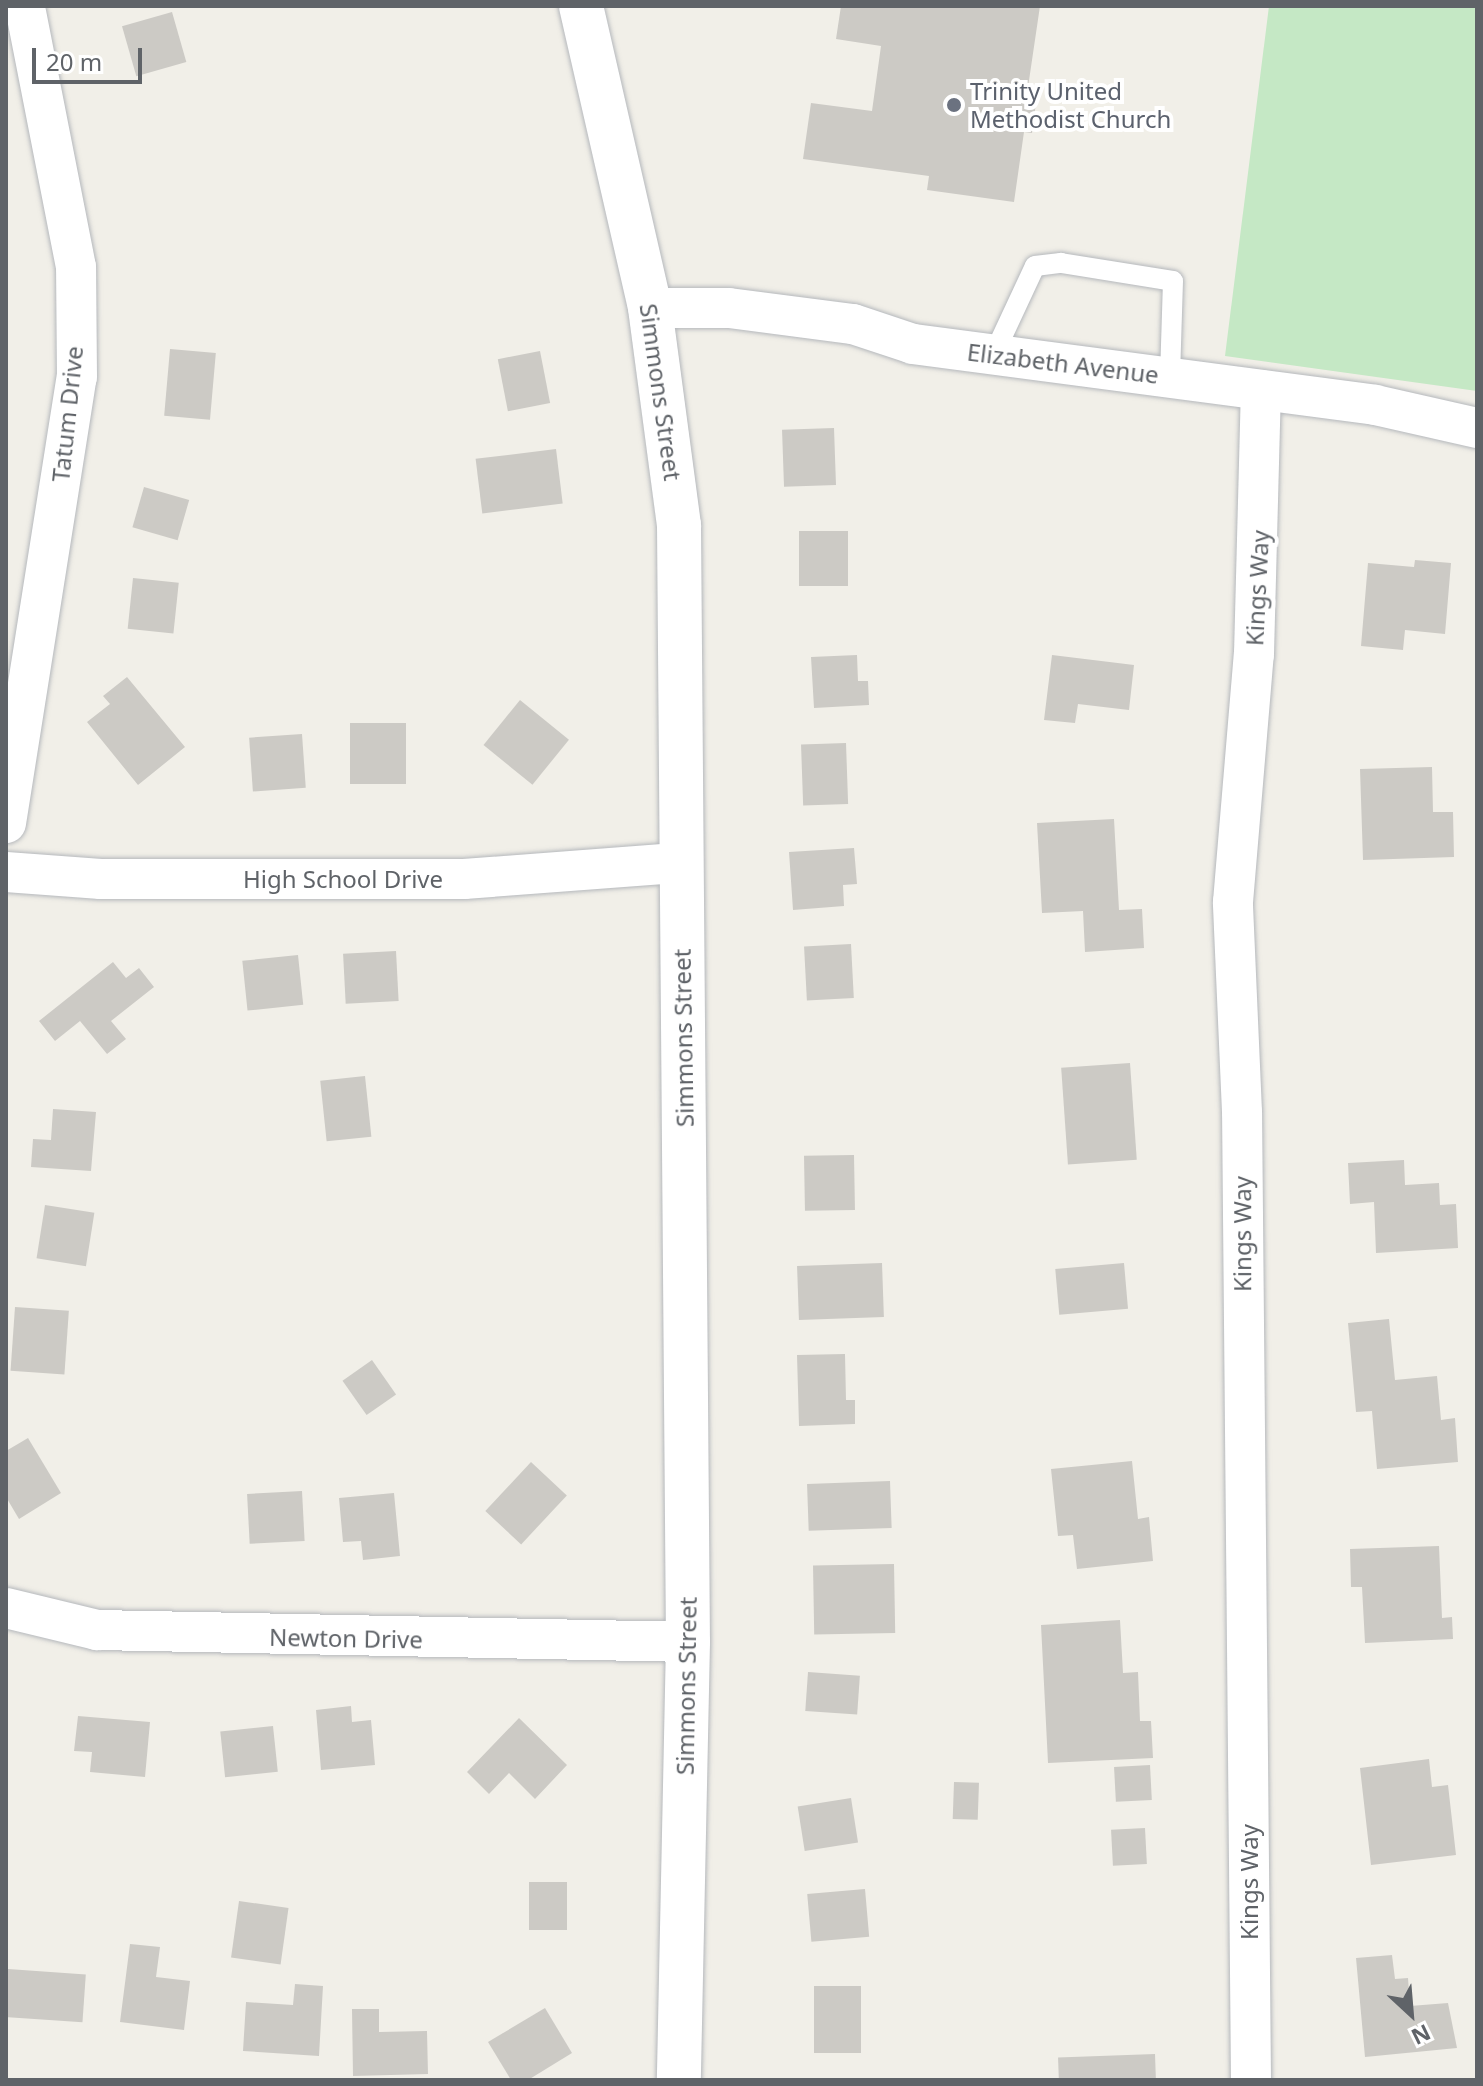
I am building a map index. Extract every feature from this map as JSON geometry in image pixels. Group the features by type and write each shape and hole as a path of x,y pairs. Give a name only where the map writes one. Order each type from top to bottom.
{"street":[{"name":"Tatum Drive","path":"6,823 77,377 76,267 25,6"},
{"name":"Simmons Street","path":"581,6 650,308 679,525 679,863 688,1642 679,2080"},
{"name":"Elizabeth Avenue","path":"650,308 729,308 853,324 913,344 1375,405 1477,428"},
{"name":"Kings Way","path":"1251,2080 1242,1112 1233,902 1254,654 1261,390"},
{"name":"High School Drive","path":"6,872 101,879 464,879 679,863"},
{"name":"Newton Drive","path":"6,1608 97,1630 688,1642"}],"lane":[{"path":"993,356 1035,266 1061,263 1173,281 1170,376"}],"green space":[{"path":"1269,6 1477,6 1477,391 1225,356"}],"building":[{"name":"Trinity United Methodist Church","path":"841,6 1040,6 1027,94 1037,95 1032,133 1024,132 1014,202 927,190 929,176 803,159 811,103 872,111 881,46 836,39"},
{"path":"172,12 186,62 136,76 122,26"},
{"path":"170,349 216,353 210,420 164,416"},
{"path":"540,351 550,403 508,411 498,359"},
{"path":"834,428 836,485 784,487 782,430"},
{"path":"556,449 563,504 482,513 476,459"},
{"path":"144,487 189,500 178,540 132,527"},
{"path":"799,531 848,531 848,586 799,586"},
{"path":"1415,560 1451,563 1445,634 1405,630 1403,650 1361,646 1368,563 1414,567"},
{"path":"133,578 179,583 173,634 128,629"},
{"path":"857,655 858,681 868,681 869,705 814,708 811,657"},
{"path":"1052,655 1134,665 1129,710 1078,704 1075,723 1044,720"},
{"path":"127,677 185,747 138,785 87,722 110,704 103,696"},
{"path":"520,700 569,740 532,785 483,745"},
{"path":"350,723 406,723 406,784 350,784"},
{"path":"302,734 306,788 253,792 249,738"},
{"path":"846,743 848,804 803,806 801,745"},
{"path":"1432,767 1433,812 1453,812 1454,857 1363,860 1360,769"},
{"path":"1114,819 1119,910 1142,909 1144,948 1085,952 1083,911 1042,913 1037,823"},
{"path":"854,848 857,884 843,885 844,906 793,910 789,852"},
{"path":"851,944 854,998 807,1000 804,946"},
{"path":"396,951 399,1001 346,1004 343,954"},
{"path":"298,955 303,1005 248,1011 242,961"},
{"path":"113,962 126,978 139,968 154,987 111,1021 126,1039 107,1054 80,1021 55,1041 39,1021"},
{"path":"1130,1063 1137,1160 1068,1165 1061,1068"},
{"path":"365,1076 371,1137 327,1141 320,1081"},
{"path":"53,1109 96,1112 91,1171 31,1167 33,1139 51,1140"},
{"path":"854,1155 855,1210 805,1211 804,1156"},
{"path":"1404,1160 1405,1185 1439,1183 1440,1205 1456,1204 1458,1248 1376,1253 1374,1202 1350,1204 1348,1163"},
{"path":"45,1205 94,1213 86,1266 37,1258"},
{"path":"882,1263 884,1317 799,1320 797,1266"},
{"path":"1124,1263 1128,1309 1059,1315 1055,1269"},
{"path":"15,1307 69,1311 64,1375 11,1371"},
{"path":"1389,1319 1395,1380 1437,1376 1441,1420 1455,1418 1458,1462 1377,1469 1372,1411 1356,1412 1348,1323"},
{"path":"845,1354 846,1400 855,1400 855,1424 799,1426 797,1355"},
{"path":"372,1360 396,1394 367,1415 343,1381"},
{"path":"28,1438 61,1493 19,1519 6,1497 6,1451"},
{"path":"1132,1461 1138,1519 1149,1517 1153,1561 1077,1569 1073,1535 1058,1536 1051,1469"},
{"path":"531,1462 567,1495 521,1544 485,1511"},
{"path":"890,1481 892,1528 809,1531 807,1484"},
{"path":"302,1491 305,1541 250,1544 247,1494"},
{"path":"394,1493 400,1556 363,1560 361,1541 343,1542 339,1498"},
{"path":"1439,1546 1442,1618 1452,1617 1453,1639 1365,1643 1362,1587 1351,1587 1350,1549"},
{"path":"894,1564 895,1633 814,1634 813,1565"},
{"path":"1120,1620 1123,1673 1138,1672 1140,1721 1151,1721 1153,1758 1048,1763 1041,1625"},
{"path":"808,1672 860,1676 857,1715 805,1711"},
{"path":"351,1706 352,1722 371,1720 375,1765 321,1770 316,1710"},
{"path":"78,1716 150,1722 145,1777 90,1772 92,1752 74,1751"},
{"path":"519,1718 567,1765 535,1799 509,1773 489,1794 467,1772"},
{"path":"273,1726 278,1772 225,1777 220,1732"},
{"path":"1429,1759 1432,1787 1448,1785 1456,1855 1371,1865 1360,1768"},
{"path":"1150,1765 1152,1800 1116,1802 1114,1767"},
{"path":"954,1782 979,1783 978,1820 953,1819"},
{"path":"851,1798 858,1842 805,1851 798,1806"},
{"path":"1145,1828 1147,1864 1113,1866 1111,1830"},
{"path":"529,1882 567,1882 567,1930 529,1930"},
{"path":"865,1889 869,1937 811,1942 807,1894"},
{"path":"239,1901 289,1908 281,1964 231,1957"},
{"path":"130,1944 160,1947 156,1977 190,1981 184,2030 120,2022"},
{"path":"1392,1955 1395,1979 1408,1978 1410,2006 1448,2003 1457,2048 1365,2057 1356,1958"},
{"path":"8,1969 86,1974 82,2022 6,2017"},
{"path":"295,1984 323,1986 319,2056 243,2051 246,2002 293,2005"},
{"path":"814,1986 861,1986 861,2053 814,2053"},
{"path":"545,2008 572,2053 528,2080 511,2080 488,2042"},
{"path":"352,2009 379,2009 379,2032 427,2031 428,2074 353,2076"},
{"path":"1155,2054 1156,2080 1059,2080 1058,2057"}],"place":[{"name":"Trinity United Methodist Church","path":"954,105"}]}
